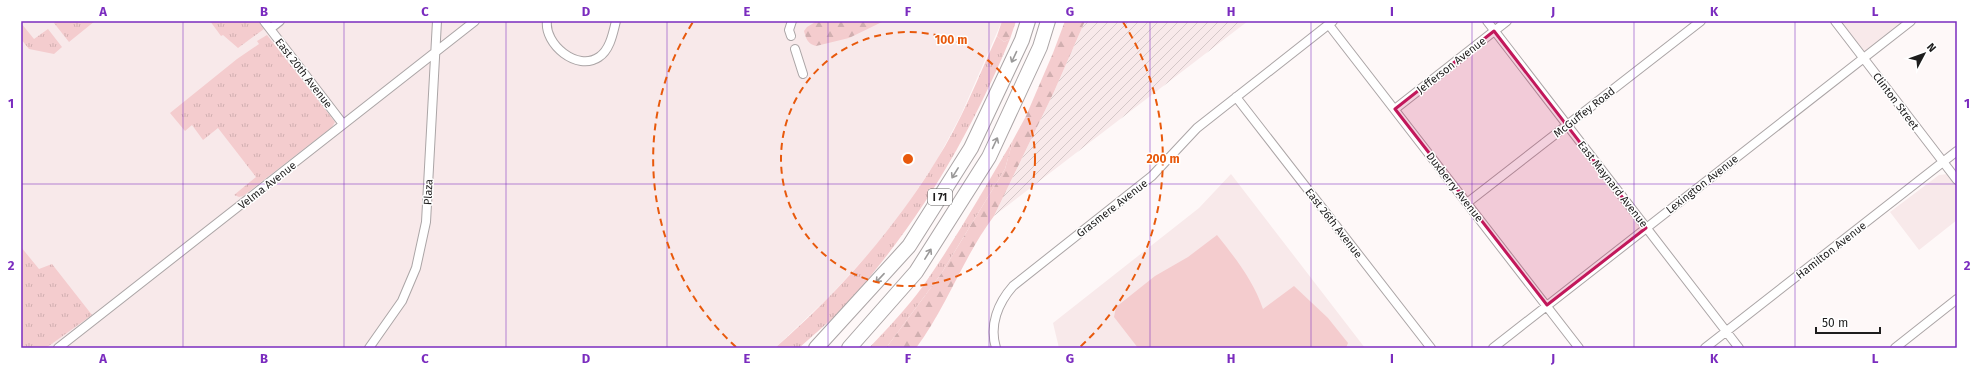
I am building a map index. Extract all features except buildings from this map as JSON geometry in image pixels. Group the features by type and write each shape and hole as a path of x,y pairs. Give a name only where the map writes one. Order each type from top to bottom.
{"highway":[{"name":"I 71","path":"816,348 909,246 971,148 1022,40 1028,21"},
{"name":"I 71","path":"849,348 916,272 989,157 1040,47 1048,21"}],"street":[{"name":"East 20th Avenue","path":"264,21 343,124"},
{"path":"270,29 280,21"},
{"name":"Plaza","path":"369,348 402,301 416,268 426,222 437,21"},
{"name":"Velma Avenue","path":"58,348 475,21"},
{"path":"547,21 546,27 552,42 562,52 576,60 587,61 598,58 605,52 616,21"},
{"path":"791,36 789,30 792,21"},
{"name":"East Maynard Avenue","path":"1487,21 1739,348"},
{"name":"Jefferson Avenue","path":"1395,110 1507,21"},
{"name":"McGuffey Road","path":"1467,203 1701,21"},
{"name":"Clinton Street","path":"1835,21 1957,180"},
{"name":"Lexington Avenue","path":"1493,348 1911,21"},
{"name":"Grasmere Avenue","path":"996,348 993,329 996,315 1006,294 1013,286 1152,176 1197,128 1331,23"},
{"name":"Duxberry Avenue","path":"1331,23 1395,110 1579,348"},
{"path":"795,49 803,74"},
{"name":"East 26th Avenue","path":"1236,98 1431,348"},
{"name":"Hamilton Avenue","path":"1705,348 1957,151"},
{"path":"1894,348 1957,299"}],"highlighted area":[{"path":"1494,31 1646,228 1547,305 1395,109"}],"shaded area":[{"path":"21,21 1002,21 961,115 937,160 897,220 830,296 775,348 21,348"},
{"path":"1085,21 1248,21 994,216 1053,94"},
{"path":"1834,21 1912,21 1863,59"},
{"path":"1231,174 1365,348 1059,348 1053,323 1199,208"},
{"path":"1948,174 1957,186 1957,220 1919,250 1890,212 1939,175"}],"green space":[{"path":"57,21 95,21 69,42 54,23"},
{"path":"210,21 258,21 264,29 238,48 223,35 221,36"},
{"path":"817,21 884,21 849,38 816,46 808,41 804,31 807,27"},
{"path":"1002,21 1016,21 1010,39 1004,42 997,36"},
{"path":"1065,21 1085,21 1053,94 994,216 973,248 937,316 916,348 886,348 941,274 1005,169 1013,140 1026,116"},
{"path":"21,23 34,39 48,29 62,47 54,54 29,49 21,39"},
{"path":"267,35 335,122 332,127 243,196 239,197 234,195 256,177 218,128 203,140 192,125 185,131 170,113 237,59 259,44 257,41"},
{"path":"997,36 1004,42 1010,39 985,96 941,177 907,229 837,315 799,348 775,348 842,284 883,237 919,187 953,131 969,100"},
{"path":"1013,140 1005,169 941,274 886,348 869,348 904,310 923,286 958,232"},
{"path":"1217,235 1249,279 1263,309 1294,286 1328,318 1348,343 1346,348 1138,348 1114,317 1116,307 1155,276 1188,257"},
{"path":"21,247 39,269 52,264 92,315 46,348 21,348"}]}
